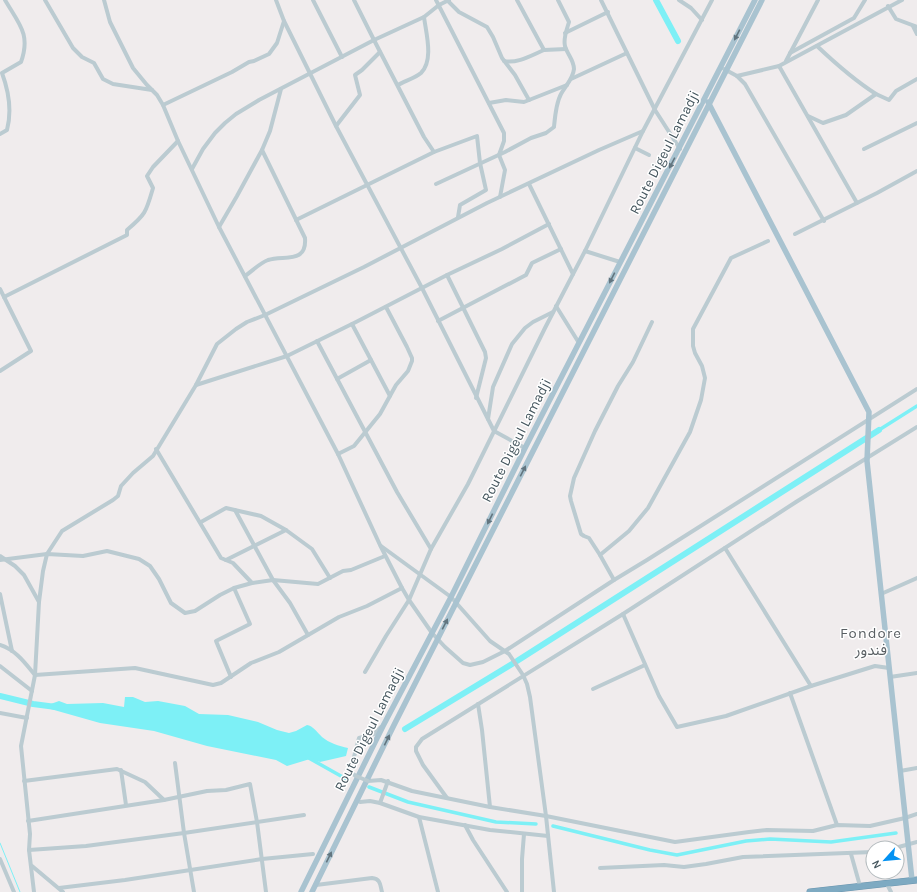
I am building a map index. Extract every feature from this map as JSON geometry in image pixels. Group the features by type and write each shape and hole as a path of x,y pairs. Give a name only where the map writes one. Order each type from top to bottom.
{"highway":[{"path":"810,892 915,880"}],"main road":[{"name":"Route Digeul Lamadji","path":"301,892 383,726 451,598 525,448 620,262 680,149 755,0"},
{"name":"Route Digeul Lamadji","path":"312,892 456,603 762,0"},
{"path":"705,97 869,412 867,455 908,845 915,880"}],"street":[{"path":"0,134 7,130 10,111 7,88 2,73 21,62 25,51 26,42 21,27 5,0"},
{"path":"45,0 73,48 82,57 95,64 103,79 113,84 153,90"},
{"path":"104,0 110,22 133,68 147,86 153,90 163,105 178,141 219,227 338,454 385,556 402,588 432,633 463,663 479,663 505,651 614,580 917,389"},
{"path":"276,0 284,21 336,126 422,288 476,398 494,431 525,448"},
{"path":"313,0 342,58"},
{"path":"354,0 424,137 434,152"},
{"path":"436,0 503,130 504,141 499,155 505,170 500,197"},
{"path":"192,169 203,149 225,123 236,114 259,100 374,40 424,17 449,0 458,12 488,27 504,61 515,75 529,100"},
{"path":"517,0 544,50"},
{"path":"436,184 499,155 531,138 546,133 554,127 557,106 561,94 571,79 574,71 574,66 565,46 565,33 569,22 558,0"},
{"path":"601,0 655,110 680,149"},
{"path":"679,0 691,8 702,20"},
{"path":"366,672 386,636 409,600 431,549 468,484 556,306 585,251 643,131 712,0"},
{"path":"786,62 818,0"},
{"path":"790,53 854,18 865,0"},
{"path":"737,76 779,66 888,6 902,0"},
{"path":"888,6 896,19 915,26 917,34"},
{"path":"565,33 608,12"},
{"path":"398,85 422,72 427,62 428,49 424,17"},
{"path":"163,105 232,72 249,62 254,62 269,54 277,43 284,21"},
{"path":"817,46 855,80 876,94 889,100 896,91 917,79"},
{"path":"504,61 519,61 544,50 566,49"},
{"path":"336,126 360,95 355,75 380,52"},
{"path":"571,79 627,54"},
{"path":"779,66 857,203"},
{"path":"720,68 737,76 745,84 824,221"},
{"path":"488,103 506,100 518,102 529,100 567,84"},
{"path":"219,227 262,150 270,130 281,89"},
{"path":"808,116 824,123 846,115 876,94"},
{"path":"864,149 917,123"},
{"path":"34,892 29,850 30,834 21,746 36,675 39,602 43,571 47,554 59,534 66,528 106,505 118,496 121,486 152,456 196,385 217,344 236,329 247,322 265,315 400,249 458,217 643,131"},
{"path":"296,220 434,152 477,136 480,163 486,190 460,205 458,217"},
{"path":"4,297 127,235 127,230 140,219 147,210 153,188 147,176 153,167 178,141"},
{"path":"635,148 649,155"},
{"path":"244,276 267,260 296,256 302,253 305,248 305,238 262,150"},
{"path":"795,234 824,221 917,171"},
{"path":"529,184 573,274"},
{"path":"196,385 287,356 549,224"},
{"path":"600,555 628,531 648,508 690,432 701,400 705,378 702,366 693,346 693,329 724,270 731,258 768,241"},
{"path":"438,321 526,275 532,263 561,249"},
{"path":"585,251 620,262"},
{"path":"447,275 485,352 486,358 476,398"},
{"path":"0,289 31,351 0,371"},
{"path":"556,306 579,344"},
{"path":"338,454 354,446 380,414 390,396 408,371 412,358 386,307"},
{"path":"488,420 493,387 512,344 532,322 553,312"},
{"path":"614,580 589,538 581,534 571,502 571,487 595,431 618,386 633,362 652,322"},
{"path":"352,324 390,396"},
{"path":"317,341 397,492 431,549"},
{"path":"337,379 371,360"},
{"path":"447,798 421,761 416,751 416,747 422,739 623,614 654,592 725,548 867,455 917,426"},
{"path":"156,449 201,522 221,558 233,563 252,583"},
{"path":"201,522 226,508 260,516 286,530 312,549 330,578"},
{"path":"235,510 273,580 290,603 308,635"},
{"path":"226,560 286,530"},
{"path":"380,545 451,598 490,641 513,658 523,675 530,696 546,816 554,892"},
{"path":"725,548 811,686"},
{"path":"2,559 47,554 83,556 107,551 139,559 150,566 155,572 171,603 185,613 195,611 234,588 252,583 273,580 318,584 343,571 351,570 385,556"},
{"path":"0,556 2,559 16,566 24,575 39,602"},
{"path":"881,594 917,578"},
{"path":"231,677 216,641 250,624 234,588"},
{"path":"36,675 135,668 213,685 222,683 251,663 279,652 339,617 367,606 402,588"},
{"path":"0,594 12,651"},
{"path":"623,614 659,696 677,727 726,716 790,693 875,666 889,668"},
{"path":"0,645 19,656 36,675"},
{"path":"593,689 646,665"},
{"path":"0,666 32,691"},
{"path":"890,677 917,672"},
{"path":"790,693 837,825"},
{"path":"478,704 490,807"},
{"path":"0,713 27,718"},
{"path":"383,726 374,734 359,738 350,772 356,776 368,781 388,781 412,791 676,842 767,830 813,831 837,825 870,826 917,814"},
{"path":"175,763 184,833 194,892"},
{"path":"900,771 917,768"},
{"path":"24,781 115,769 121,770 145,782 164,800"},
{"path":"121,770 126,805"},
{"path":"380,803 388,781"},
{"path":"28,821 164,800 207,791 226,790 250,784 257,822 266,892"},
{"path":"360,802 370,801 380,803 419,817 490,830 548,836"},
{"path":"29,850 86,846 184,833 304,814"},
{"path":"419,817 438,892"},
{"path":"464,825 507,892"},
{"path":"522,892 524,834"},
{"path":"905,846 917,842"},
{"path":"600,868 664,865 684,867 743,857 865,853"},
{"path":"59,888 262,859 313,854"},
{"path":"851,854 860,886"},
{"path":"1,861 14,892"},
{"path":"32,866 63,892"},
{"path":"316,885 376,878 379,881 382,892"},
{"path":"887,884 891,892"}],"water":[{"path":"125,697 133,697 145,702 158,701 185,706 199,714 228,715 258,722 289,733 307,725 313,728 328,741 348,748 346,756 320,762 310,759 287,766 276,760 207,746 154,731 100,723 47,708 48,705 59,701 67,704 103,703 124,707"}],"waterway":[{"path":"656,0 678,41"},
{"path":"879,430 917,406"},
{"path":"405,729 517,661 879,430"},
{"path":"0,696 33,704 56,707"},
{"path":"307,757 348,780"},
{"path":"369,787 408,802 496,822 536,824"},
{"path":"553,826 650,850 677,855 746,841 770,839 831,842 896,833"},
{"path":"0,843 20,892"}],"district":[{"name":"Fondore فندور","path":"871,642"}]}
